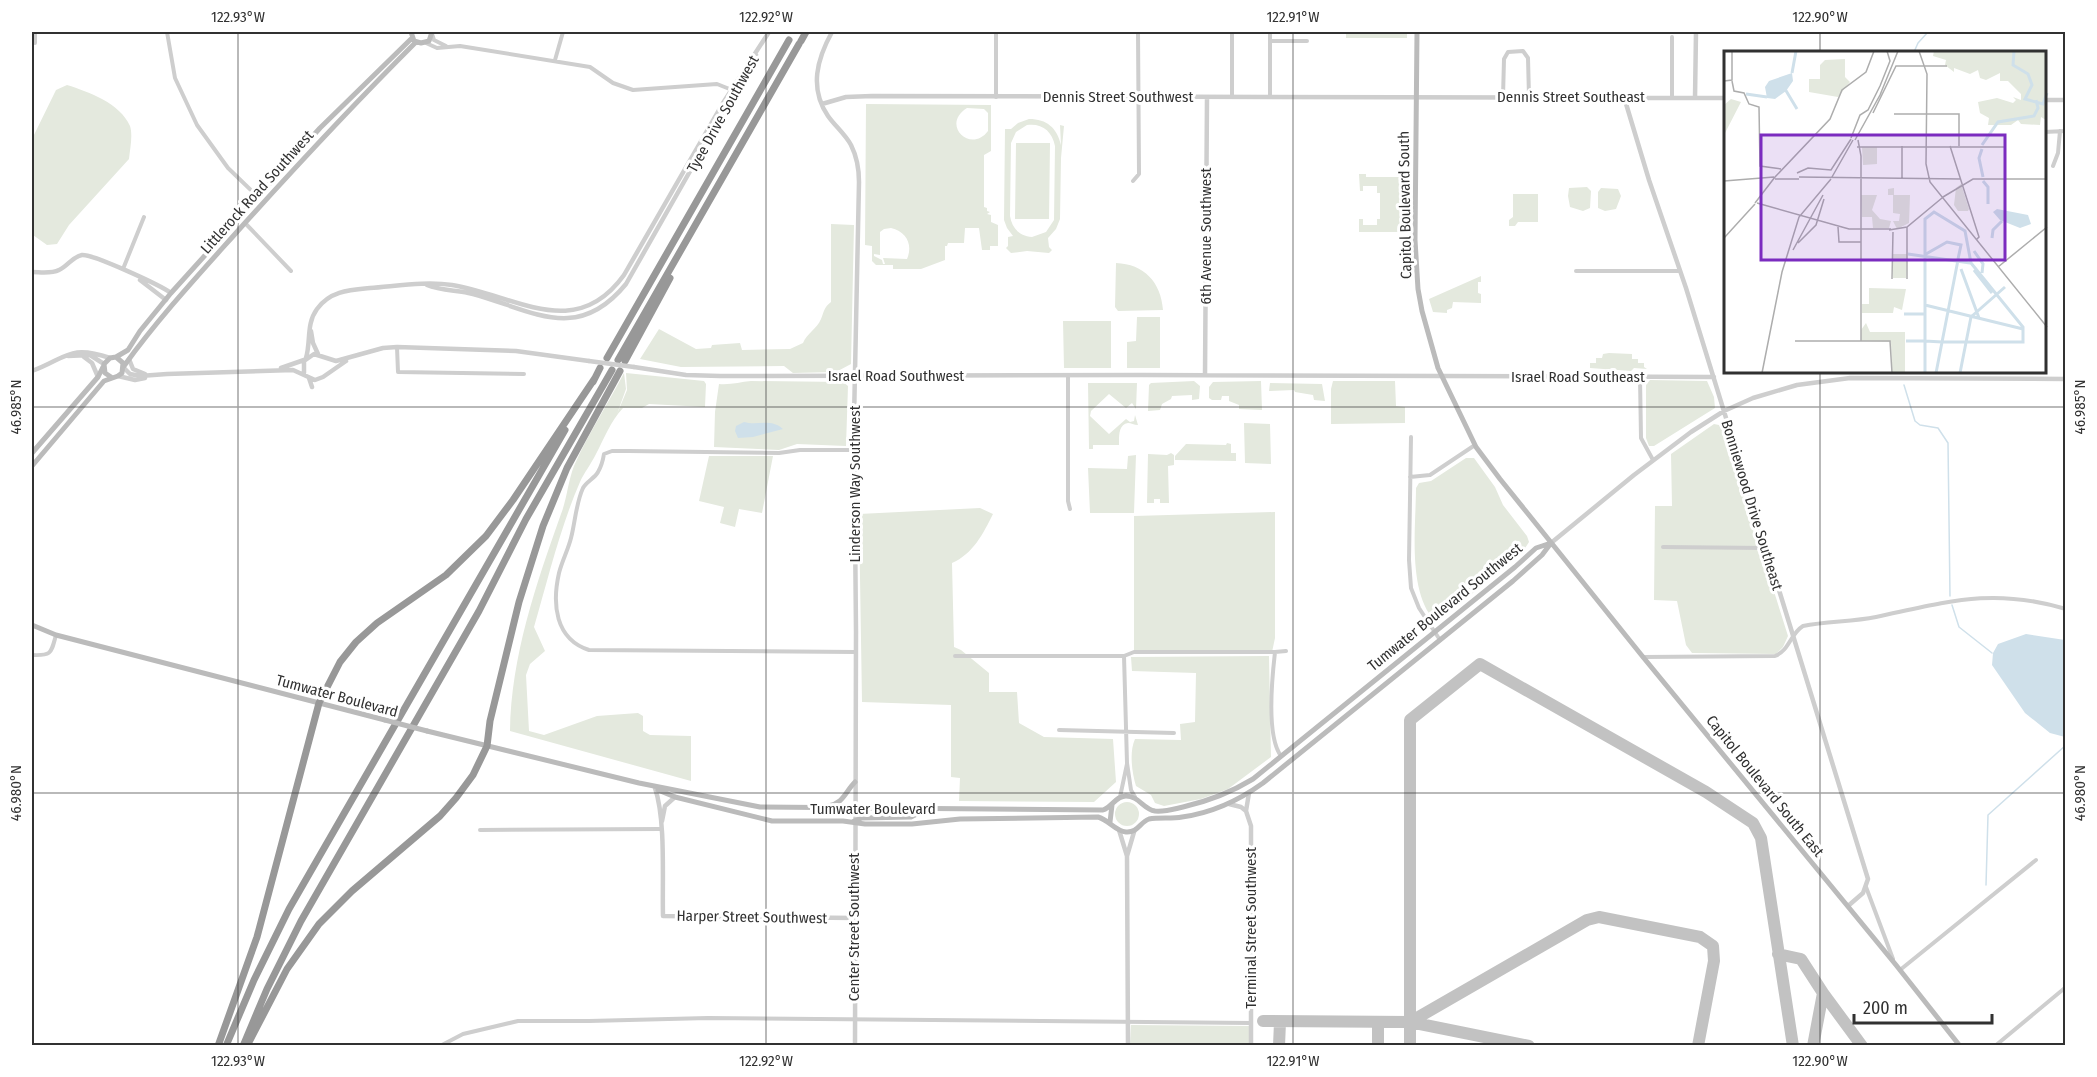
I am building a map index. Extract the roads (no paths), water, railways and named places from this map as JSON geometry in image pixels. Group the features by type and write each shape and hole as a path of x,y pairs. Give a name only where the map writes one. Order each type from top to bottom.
{"highway":[{"path":"622,360 806,32"},
{"path":"607,358 791,36"},
{"path":"226,1046 254,980 289,909 600,368"},
{"path":"243,1046 267,989 301,921 479,612 526,519 616,371 567,468 543,526 517,611 490,721 487,746 473,775 449,807 340,902 309,937 282,977 247,1046"},
{"path":"218,1046 255,945 319,703 332,675 356,642 377,623 446,575 486,536 595,378"}],"main road":[{"name":"Capitol Boulevard South","path":"1417,32 1415,230 1417,275 1422,311 1442,376 1475,445"},
{"path":"413,37 426,43 432,33"},
{"name":"Littlerock Road Southwest","path":"113,357 128,350 140,331 171,293 258,197 342,106 413,37"},
{"name":"Littlerock Road Southwest","path":"124,367 173,304 382,75 413,37"},
{"path":"32,453 98,377 104,365 113,357 121,361 124,367 118,376 104,381 32,466"},
{"path":"104,365 105,373 111,377"},
{"name":"Capitol Boulevard South East","path":"1475,445 1551,543 1960,1046"},
{"name":"Tumwater Boulevard Southwest","path":"1143,805 1153,811 1170,810 1207,802 1229,794 1253,779 1536,548 1551,543"},
{"name":"Tumwater Boulevard Southwest","path":"1142,824 1150,819 1202,813 1228,804 1249,793 1513,581 1542,555 1551,543"},
{"name":"Tumwater Boulevard","path":"32,625 56,635 487,746 639,783 760,807 1102,810 1112,805"},
{"path":"825,808 843,799 855,782"},
{"name":"Tumwater Boulevard","path":"639,783 675,797 772,821 912,824 960,819 1098,817 1110,822"},
{"path":"1128,796 1135,798 1143,805 1142,824 1134,832 1119,830 1110,822 1112,805 1119,798 1128,796"},
{"path":"854,821 862,818 911,817 926,809"}],"street":[{"path":"35,32 35,43"},
{"path":"167,32 175,78 197,125 228,168 258,197"},
{"path":"555,60 563,32"},
{"name":"Tyee Drive Southwest","path":"305,358 310,326 318,307 336,293 433,283 472,289 550,312 581,308 600,300 616,286 624,275 769,32 733,91"},
{"name":"Linderson Way Southwest","path":"832,32 820,54 816,72 817,88 822,104 852,146 859,171 854,450 855,808"},
{"path":"996,32 996,97"},
{"path":"1132,181 1139,174 1138,32"},
{"path":"1232,32 1232,97"},
{"path":"1270,32 1270,97"},
{"path":"1695,98 1696,32"},
{"path":"432,33 434,40 447,46"},
{"path":"1672,37 1672,98"},
{"path":"1270,41 1307,42"},
{"path":"426,43 437,48 460,46 555,60 592,68 613,83 633,90 717,84 733,91"},
{"path":"1503,97 1504,59 1508,52 1518,51 1523,51 1528,58 1529,97"},
{"name":"Dennis Street Southwest","path":"822,104 846,97 1416,96"},
{"name":"Dennis Street Southeast","path":"1416,96 1724,98"},
{"name":"Bonniewood Drive Southeast","path":"1624,97 1714,377 1868,879 1866,886"},
{"name":"6th Avenue Southwest","path":"1205,375 1207,98"},
{"path":"2046,100 2066,100"},
{"path":"2053,166 2058,153 2060,131"},
{"path":"2046,132 2066,131"},
{"path":"122,270 144,218"},
{"path":"245,223 291,271"},
{"path":"32,272 58,271 72,259 84,255 171,293"},
{"path":"1576,271 1680,271"},
{"path":"136,276 166,300"},
{"path":"310,326 313,344 318,354 325,358 328,366 322,386"},
{"path":"398,347 398,372 524,374"},
{"name":"Israel Road Southwest","path":"325,358 336,361 383,348 398,347 516,351 698,375 1442,376"},
{"path":"32,371 73,352 89,351 113,357"},
{"path":"78,356 84,354 93,357 104,365"},
{"path":"270,371 294,365 318,354"},
{"path":"61,356 87,358 92,363 98,377"},
{"name":"Israel Road Southwest","path":"324,376 354,357"},
{"path":"304,373 302,365 305,358"},
{"path":"129,359 134,371 151,376"},
{"path":"124,367 135,376 151,376"},
{"path":"118,376 135,380 167,374 294,370 315,380 324,376"},
{"path":"1068,375 1068,501 1070,509"},
{"name":"Israel Road Southeast","path":"1442,376 1714,377"},
{"path":"1640,377 1641,438 1653,460"},
{"path":"309,378 312,387"},
{"path":"1551,543 1690,432 1724,411 1753,398 1782,389 1844,379 2066,379"},
{"path":"1411,437 1409,560 1411,588 1419,608 1440,640"},
{"path":"1410,477 1430,476 1475,445"},
{"path":"854,450 800,450 779,453 628,451 604,454 598,473 583,488 570,542 559,572 556,608 559,626 568,638 578,646 589,650 855,652"},
{"path":"1663,547 1765,548"},
{"path":"1643,657 1775,656 1785,651 1799,628 1809,625 1874,618 1943,602 1972,598 2000,597 2066,609"},
{"path":"32,655 45,656 51,652 56,635"},
{"path":"955,656 1124,656 1134,652 1286,651"},
{"path":"1275,652 1272,674 1273,734 1275,749 1281,757"},
{"path":"1124,656 1127,763 1131,790 1135,798"},
{"path":"1059,730 1174,733"},
{"path":"1119,798 1127,763"},
{"name":"Harper Street Southwest","path":"655,788 661,830 663,916 855,918"},
{"name":"Terminal Street Southwest","path":"1249,793 1246,811 1251,826 1251,1046"},
{"name":"Harper Street Southwest","path":"661,830 665,806 675,797"},
{"path":"1228,804 1234,804 1246,811"},
{"name":"Center Street Southwest","path":"855,808 855,1046"},
{"path":"480,830 661,830"},
{"path":"1119,830 1127,856"},
{"path":"1128,1046 1127,856 1134,832"},
{"path":"1866,886 1885,940 1898,967 2036,860"},
{"path":"1848,906 1861,895 1866,886"},
{"path":"1995,1046 2066,987"},
{"path":"440,1046 463,1034 518,1021 708,1018 1251,1023"}],"waterway":[{"path":"1914,51 1928,32"},
{"path":"1904,385 1915,421 1920,425 1938,428 1948,443 1950,596"},
{"path":"1952,605 1959,627 1992,653"},
{"path":"1986,885 1988,815 2066,745"}]}
